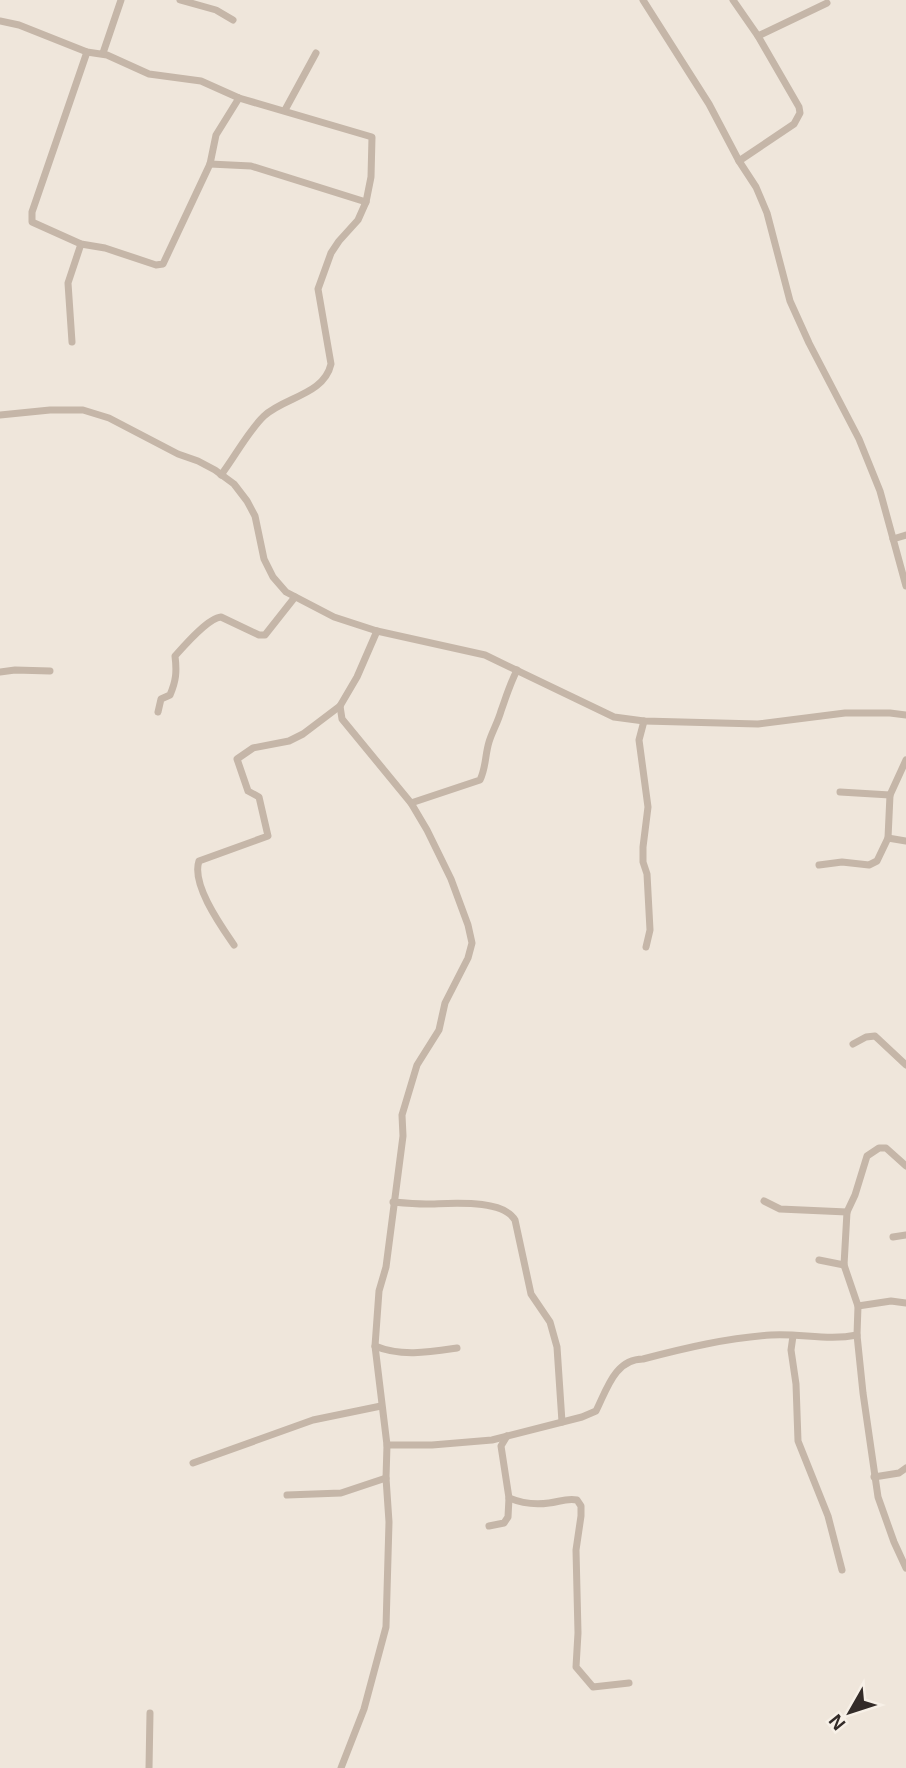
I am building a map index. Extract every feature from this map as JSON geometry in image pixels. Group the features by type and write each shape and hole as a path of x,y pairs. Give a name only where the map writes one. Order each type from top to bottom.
{"street":[{"path":"103,53 121,0"},
{"path":"180,0 216,10 233,20"},
{"path":"643,0 709,104 739,161 757,187 767,214 790,302 859,439 880,491 906,586"},
{"path":"733,0 758,36 800,113 794,124 739,161"},
{"path":"758,36 827,3"},
{"path":"0,21 19,25 87,52 103,53 149,74 201,81 239,98 372,136 371,177 366,202 358,220 331,253 318,289 331,364 328,376 264,416 221,475"},
{"path":"87,52 32,212 32,222 80,244 105,248 156,265 163,264 210,164 216,135 239,98"},
{"path":"285,110 316,53"},
{"path":"210,164 251,166 366,202"},
{"path":"72,342 68,283 80,244"},
{"path":"0,415 83,410 109,418 234,484 255,516 264,559 273,578 286,592 334,617 377,631 485,655 614,717 644,721 758,724 845,713 906,715"},
{"path":"893,539 906,535"},
{"path":"158,712 161,699 170,695 174,687 177,674 175,656 206,623 214,617 221,617 259,635 265,635 295,597"},
{"path":"234,945 204,895 197,866 199,861 209,855 268,836 259,797 248,791 237,759 253,748 289,741 303,734 340,706 357,677 377,631"},
{"path":"411,803 481,780 489,741 502,710 508,686 517,670"},
{"path":"0,672 50,671"},
{"path":"340,706 342,719 353,735 411,803 452,879 472,943 468,958 446,1003 439,1030 417,1065 402,1115 403,1136 386,1267 379,1291 375,1346 387,1445 389,1522 386,1627 364,1709 341,1768"},
{"path":"644,721 639,740 648,807 643,847 650,929 646,947"},
{"path":"819,865 842,862 869,865 877,860 888,838 890,795 906,760"},
{"path":"840,792 890,795"},
{"path":"888,838 906,841"},
{"path":"853,1044 866,1037 876,1037 906,1065"},
{"path":"906,1166 886,1148 879,1148 867,1156 847,1212 844,1265 858,1306 857,1335 878,1497 906,1568"},
{"path":"764,1201 780,1209 847,1212"},
{"path":"393,1202 466,1202 512,1214 531,1294 550,1322 557,1347 562,1422"},
{"path":"893,1237 906,1236"},
{"path":"819,1260 844,1265"},
{"path":"858,1306 891,1301 906,1303"},
{"path":"387,1445 432,1446 492,1440 596,1411 607,1385 621,1366 633,1359 704,1344 773,1335 840,1338 857,1335"},
{"path":"793,1336 798,1441 828,1516 842,1570"},
{"path":"375,1346 398,1352 430,1352 457,1348"},
{"path":"193,1462 313,1420 381,1406"},
{"path":"489,1526 507,1520 509,1498 502,1446 507,1437"},
{"path":"492,1440 502,1446"},
{"path":"874,1477 899,1473 906,1468"},
{"path":"287,1495 341,1493 386,1478"},
{"path":"509,1498 535,1504 568,1499 577,1500 581,1506 581,1527 576,1550 576,1667 593,1688 629,1683"},
{"path":"149,1768 150,1713"}]}
